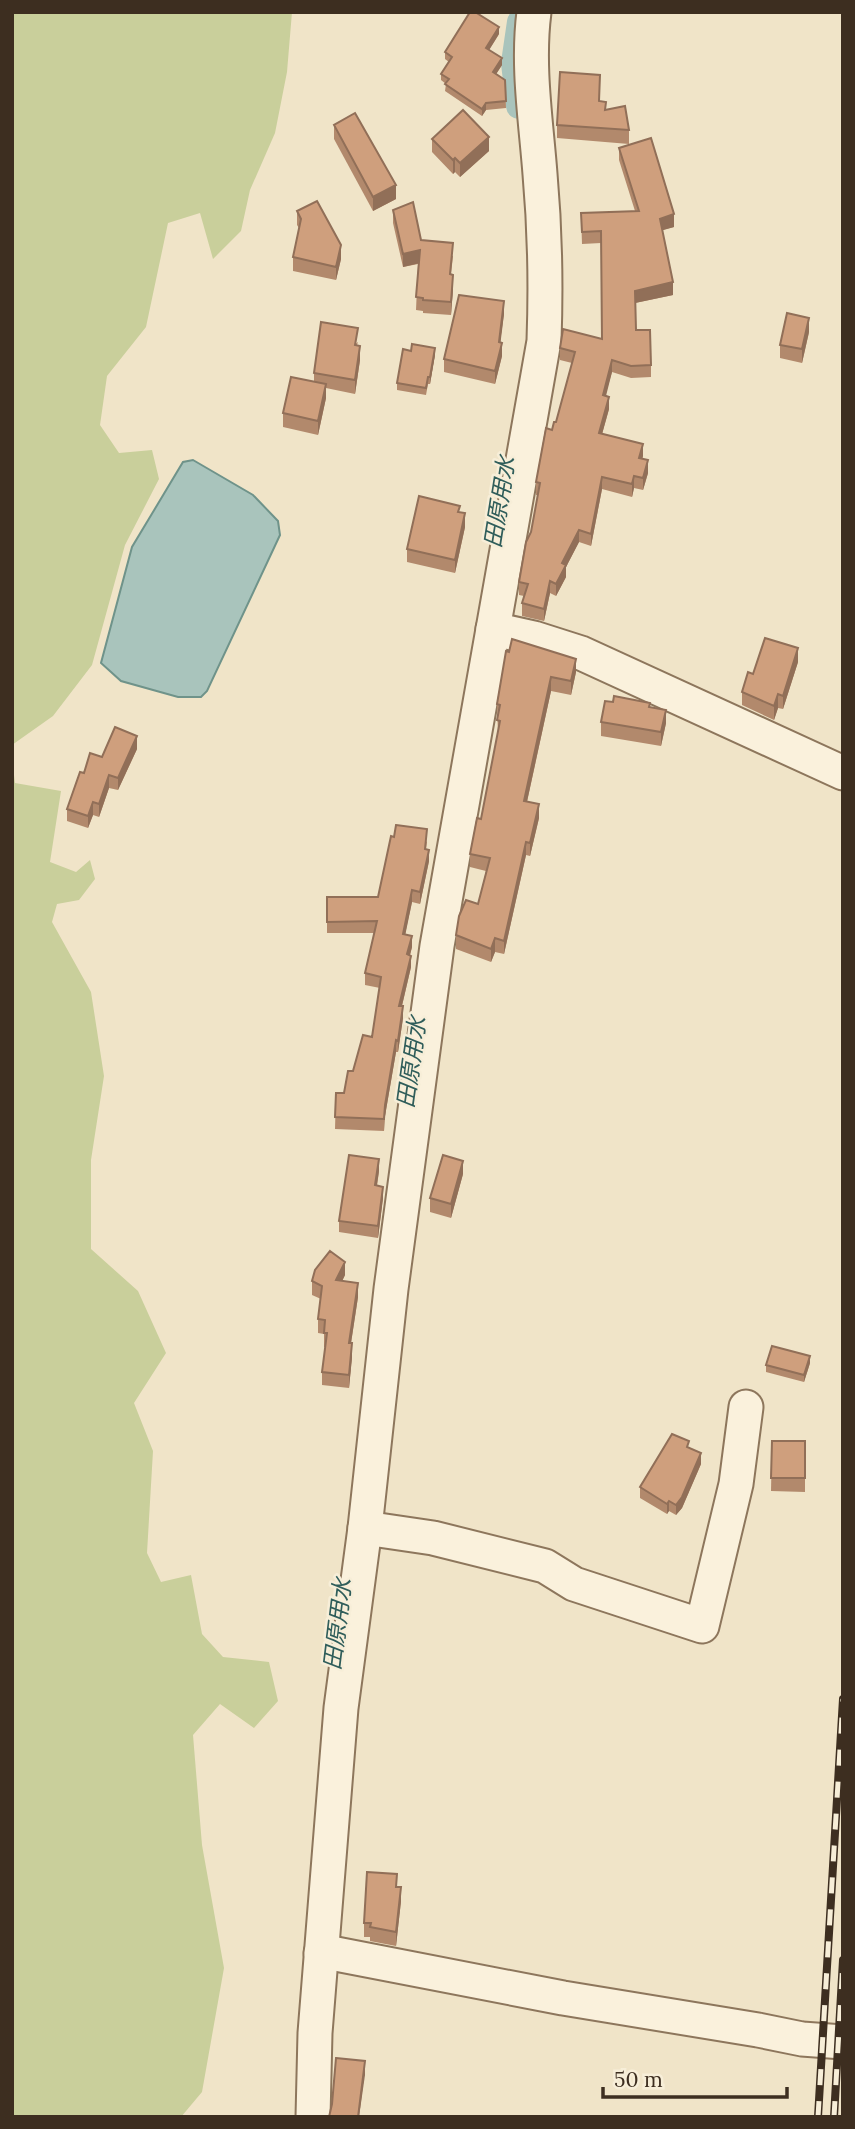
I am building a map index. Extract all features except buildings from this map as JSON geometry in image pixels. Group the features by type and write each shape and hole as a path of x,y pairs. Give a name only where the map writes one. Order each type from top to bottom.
{"street":[{"path":"313,2117 315,2033 341,1708 365,1528 391,1289 437,946 544,341 546,288 531,32 534,12"},
{"path":"493,629 534,638 581,653 843,773"},
{"path":"365,1528 433,1538 545,1566 573,1584 702,1626 736,1484 746,1407"},
{"path":"321,1953 802,2039 843,2042"}],"green space":[{"path":"12,12 292,12 287,72 275,133 250,190 241,231 213,259 200,213 168,223 146,327 107,376 100,425 119,453 152,450 159,479 125,545 92,665 53,716 12,745"},
{"path":"12,759 15,783 61,791 50,862 76,872 90,860 95,879 79,900 57,904 52,922 91,992 104,1076 91,1160 91,1249 138,1291 166,1353 134,1403 153,1451 147,1553 161,1582 191,1575 202,1634 223,1657 269,1662 278,1701 254,1728 220,1704 193,1735 202,1845 224,1968 202,2092 181,2117 12,2117"}],"water":[{"path":"193,460 253,495 278,521 280,535 207,691 201,697 178,697 121,681 101,663 132,547 183,462"}],"waterway":[{"name":"田原用水","path":"519,106 514,63 520,22"}],"railway":[{"path":"818,2117 843,1699"},
{"path":"834,2117 843,1960"}]}
